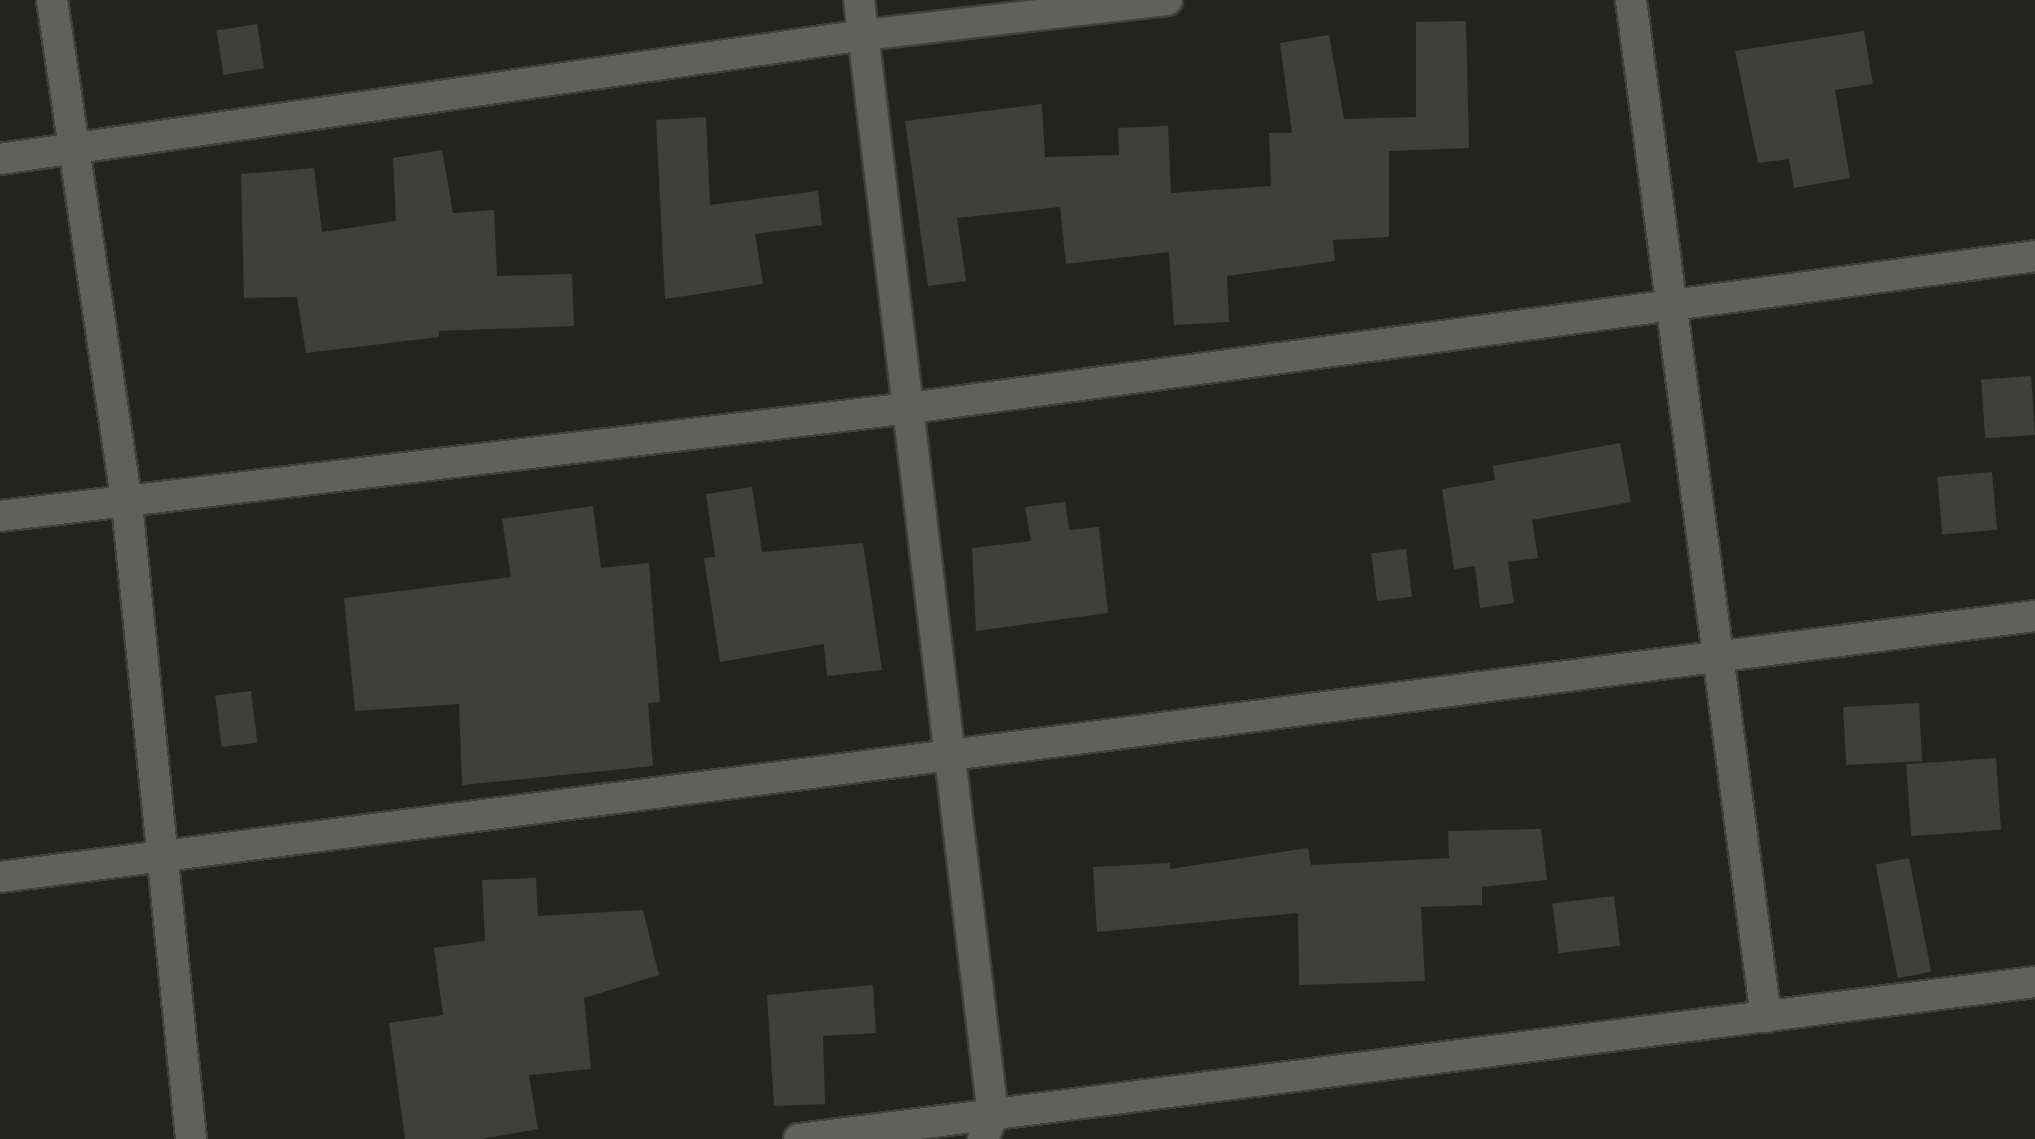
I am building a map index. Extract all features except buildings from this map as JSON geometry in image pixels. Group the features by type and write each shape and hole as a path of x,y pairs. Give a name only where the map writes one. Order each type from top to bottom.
{"street":[{"path":"52,0 127,504 158,858 191,1139"},
{"path":"859,0 910,408 988,1127"},
{"path":"0,160 865,34 1167,0"},
{"path":"1631,0 1666,301 1722,657 1766,1016"},
{"path":"0,516 127,504 910,408 1666,301 2035,256"},
{"path":"0,877 2035,616"},
{"path":"799,1139 988,1127 1766,1016 2035,982"}]}
